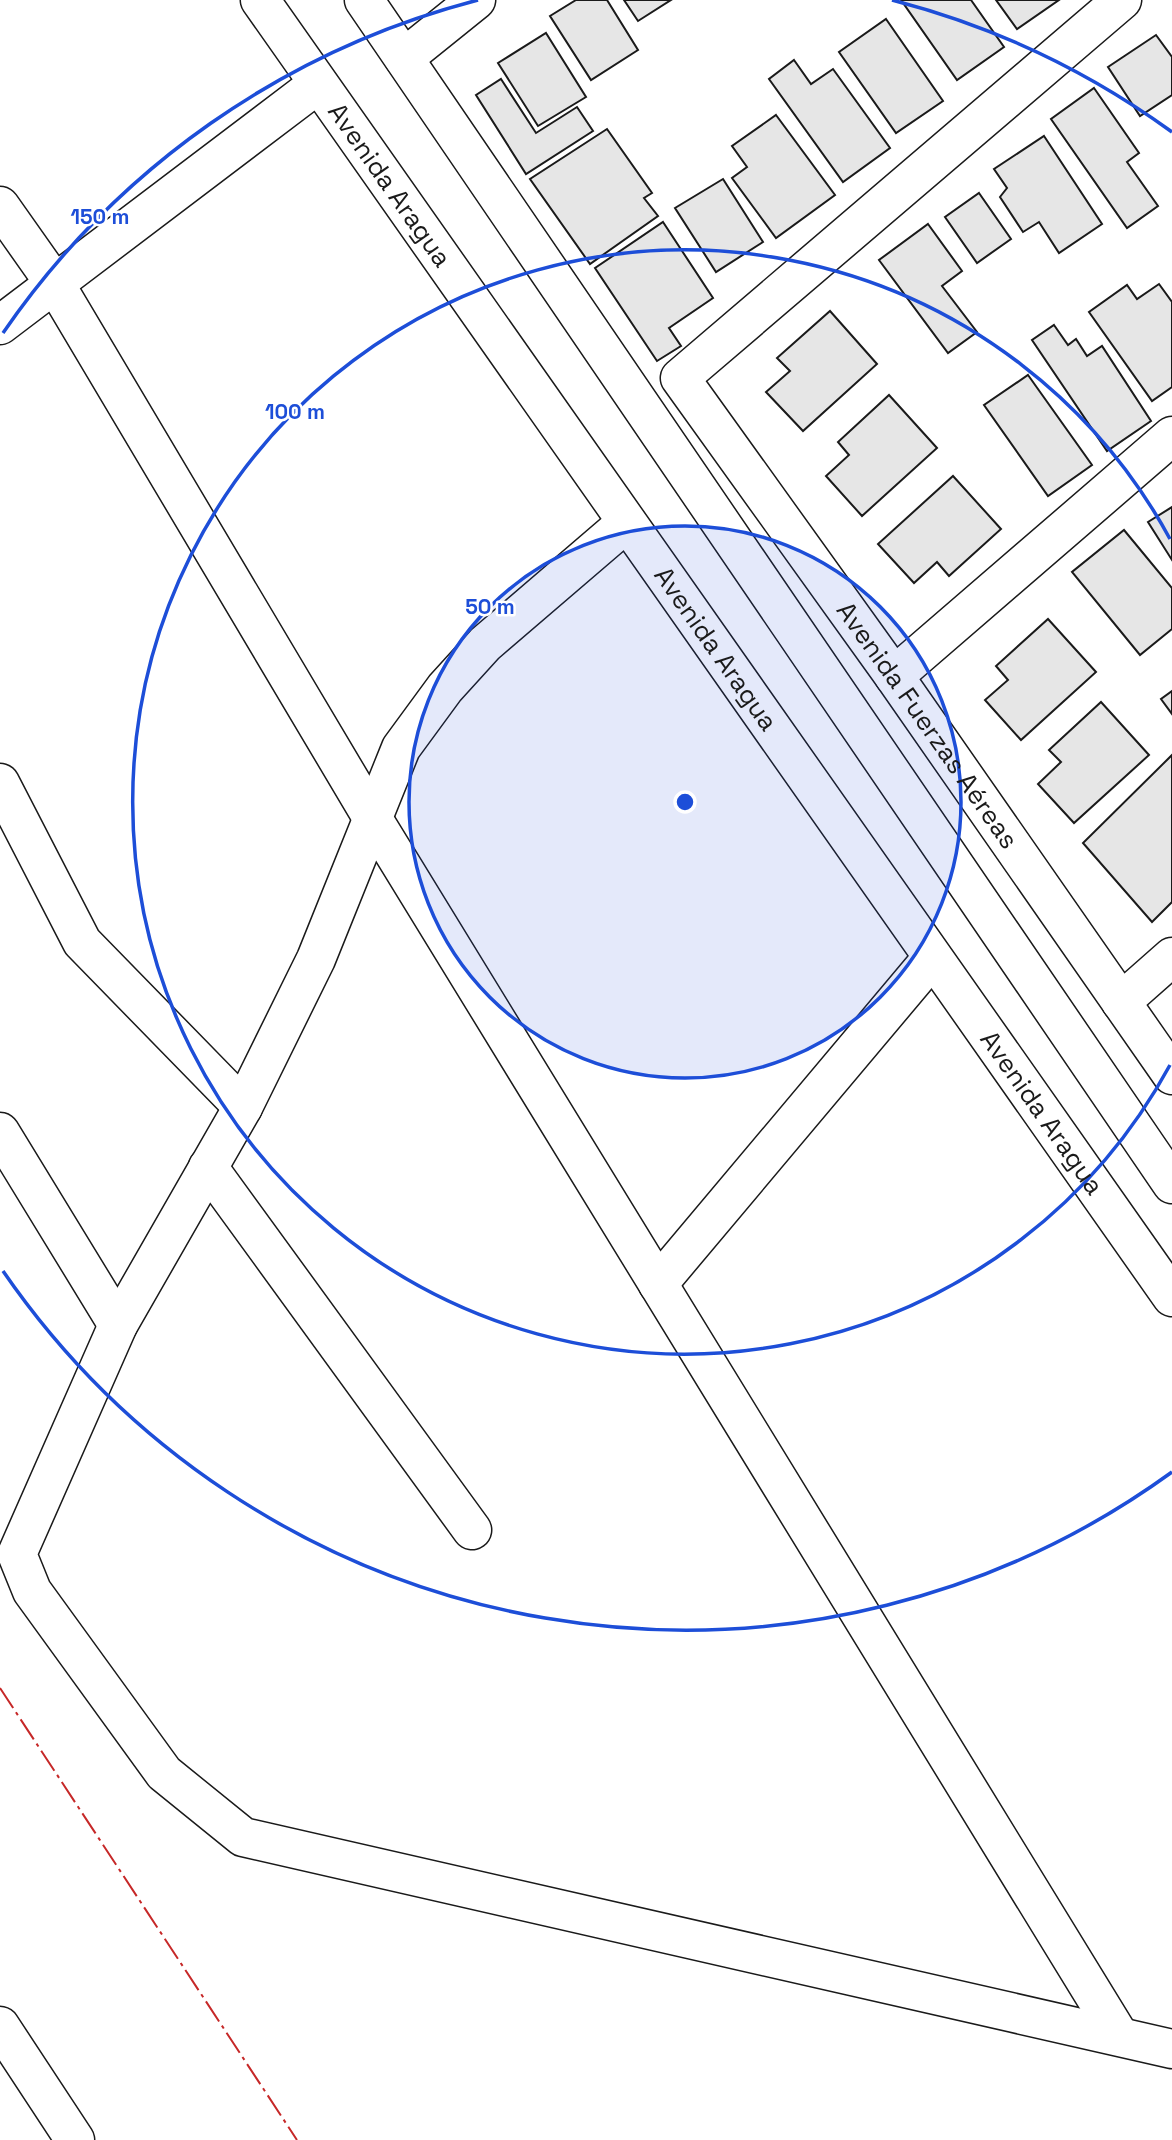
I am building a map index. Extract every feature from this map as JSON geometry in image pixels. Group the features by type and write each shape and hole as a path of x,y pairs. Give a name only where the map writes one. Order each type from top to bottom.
{"main road":[{"name":"Avenida Aragua","path":"260,0 1172,1297"},
{"path":"364,0 1172,1184"},
{"path":"404,58 476,0"},
{"name":"Avenida Fuerzas Aéreas","path":"1122,0 680,378 894,676 1172,1074"},
{"path":"0,326 318,84"},
{"path":"0,206 55,284 373,820 1118,2034"},
{"path":"894,676 1172,436"},
{"path":"626,523 485,644 445,688 401,748 316,959 243,1107 118,1325 18,1554 32,1591 164,1773 243,1837 1118,2034 1172,2049"},
{"path":"0,783 82,943 243,1107"},
{"path":"1121,1002 1172,957"},
{"path":"658,1284 932,958"},
{"path":"0,1132 118,1325"},
{"path":"208,1167 472,1530"},
{"path":"0,2026 75,2140"}],"building":[{"path":"576,0 607,0 638,50 591,80 550,16"},
{"path":"624,0 671,0 638,21"},
{"path":"901,0 971,0 1004,47 957,80"},
{"path":"996,0 1059,0 1017,29"},
{"path":"886,19 943,101 896,133 839,52"},
{"path":"546,33 586,97 538,126 498,63"},
{"path":"1156,35 1172,57 1172,95 1140,116 1108,67"},
{"path":"794,60 811,84 833,69 890,148 843,182 769,79"},
{"path":"501,79 536,133 577,107 593,131 526,174 476,95"},
{"path":"1094,88 1139,153 1127,162 1158,206 1127,228 1051,119"},
{"path":"776,115 835,195 776,238 732,178 747,167 732,146"},
{"path":"607,129 652,193 644,198 658,216 590,264 530,179"},
{"path":"1044,136 1102,224 1059,253 1039,222 1023,232 1000,197 1007,188 994,169"},
{"path":"723,179 763,242 716,272 675,208"},
{"path":"979,193 1011,239 977,263 945,217"},
{"path":"663,222 713,298 669,328 681,346 657,361 595,268"},
{"path":"928,224 962,271 942,286 977,332 948,353 879,260"},
{"path":"1159,284 1172,302 1172,387 1152,401 1089,312 1127,285 1137,299"},
{"path":"830,311 877,364 803,431 766,392 790,371 777,358"},
{"path":"1054,325 1068,345 1076,339 1087,356 1102,346 1151,421 1107,451 1032,340"},
{"path":"1028,375 1092,465 1048,496 984,405"},
{"path":"889,395 937,448 862,516 826,476 849,455 838,442"},
{"path":"953,476 1001,529 949,576 937,562 914,583 878,544"},
{"path":"1172,507 1172,560 1148,522"},
{"path":"1124,530 1172,588 1172,629 1140,655 1072,572"},
{"path":"1048,619 1096,672 1021,740 985,700 1008,680 996,666"},
{"path":"1172,691 1172,714 1161,699"},
{"path":"1101,702 1149,755 1074,823 1038,784 1061,762 1049,750"},
{"path":"1172,755 1172,902 1152,922 1083,843"}],"power":[{"path":"0,1688 297,2140"}]}
